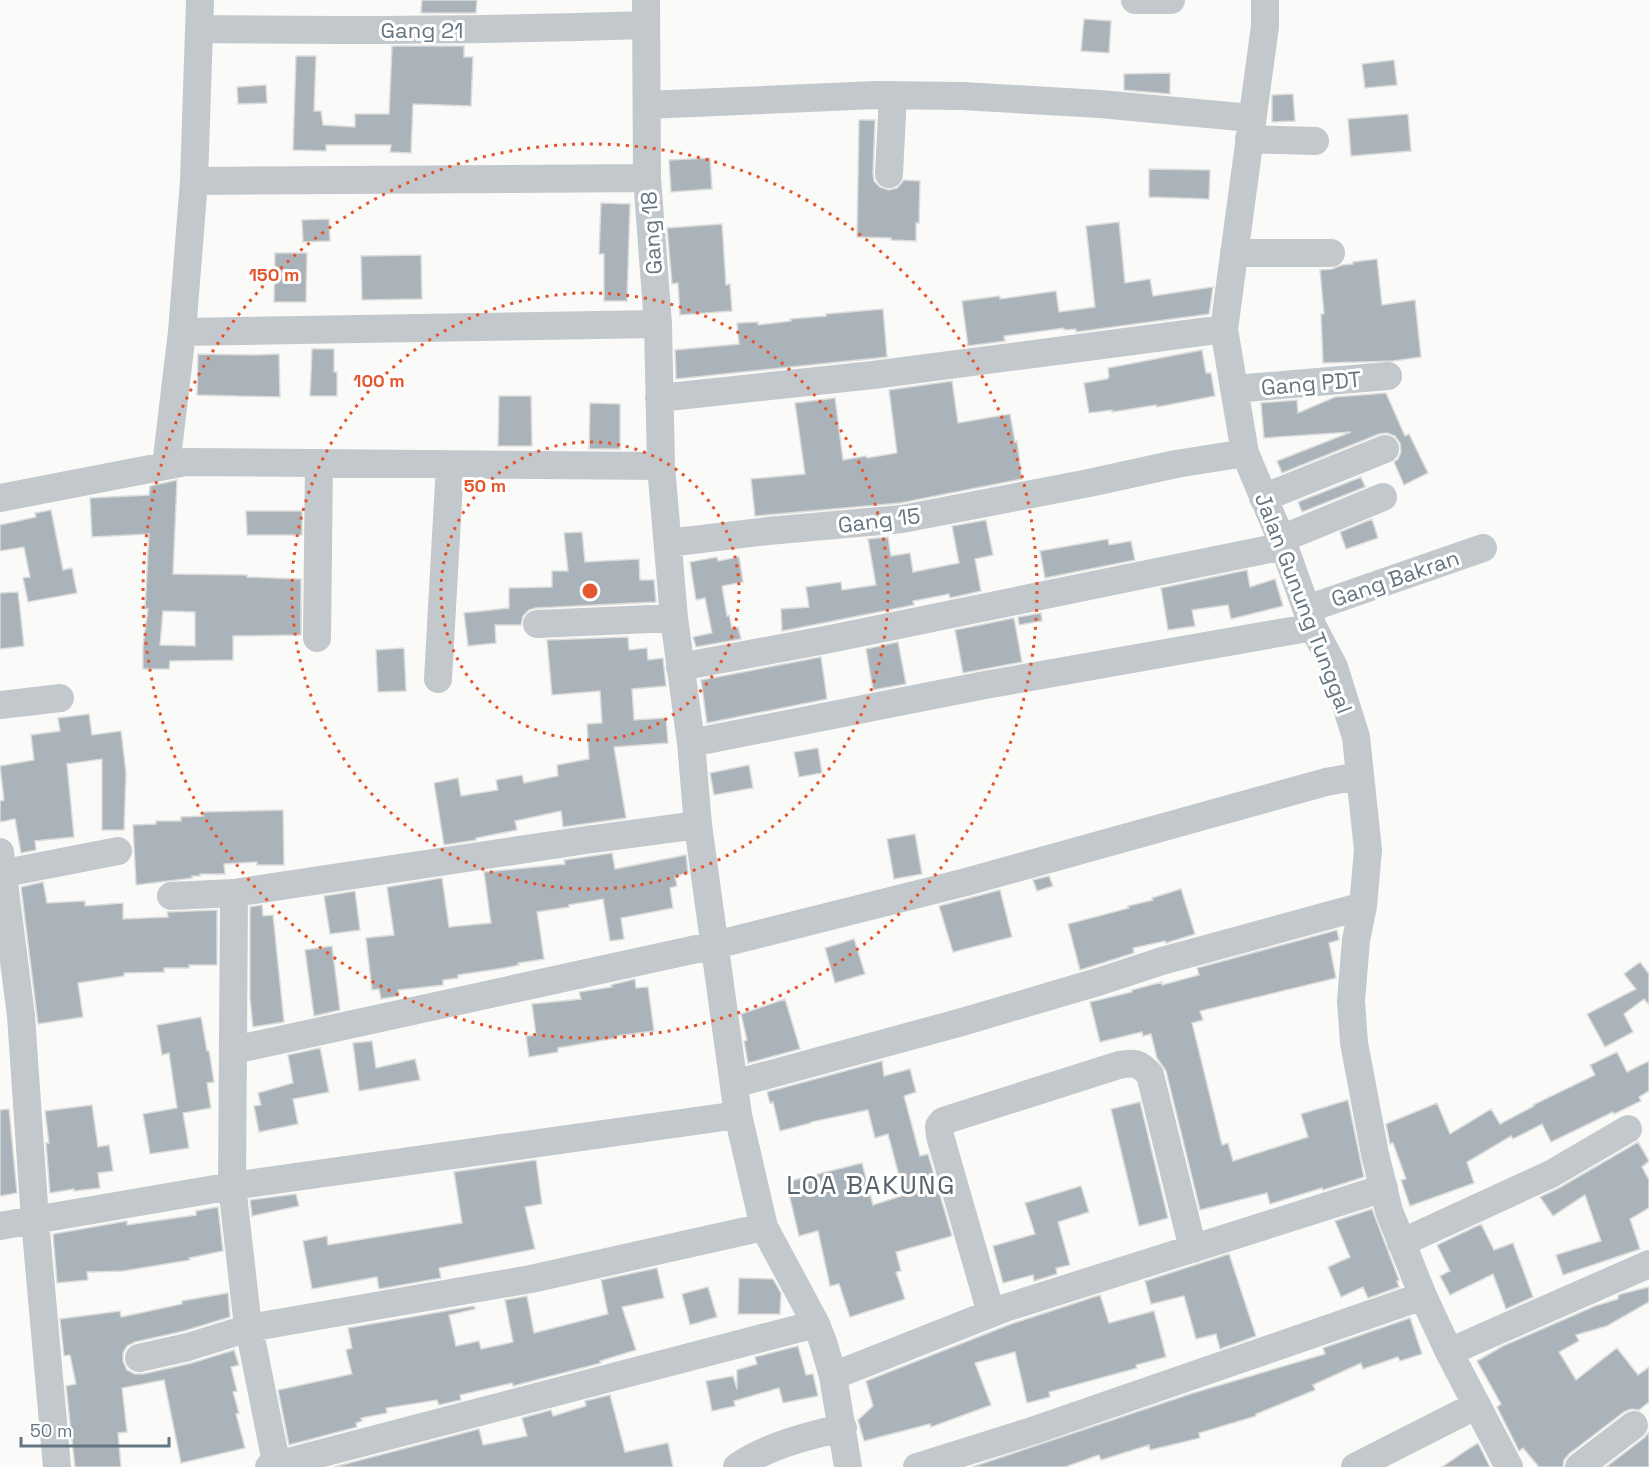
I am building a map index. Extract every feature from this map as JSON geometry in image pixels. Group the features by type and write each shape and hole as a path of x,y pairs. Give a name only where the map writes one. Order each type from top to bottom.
{"street":[{"path":"166,466 182,332 194,181 200,0"},
{"path":"1135,0 1171,0"},
{"name":"Jalan Gunung Tunggal","path":"1265,0 1265,26 1224,329 1245,453 1282,542 1310,618 1334,667 1356,737 1368,850 1363,906 1356,940 1352,1001 1354,1043 1389,1211 1423,1296 1449,1352 1509,1467"},
{"name":"Gang 21","path":"199,28 330,31 488,30 646,13"},
{"name":"Gang 18","path":"646,13 647,178 658,324 661,466 674,618 698,825 738,1115 764,1227 816,1324 832,1376 843,1428 848,1467"},
{"path":"889,174 893,95"},
{"path":"647,105 893,95 962,96 1100,104 1315,141"},
{"path":"194,181 647,178"},
{"path":"1234,253 1331,253"},
{"path":"182,332 658,324"},
{"path":"659,398 849,378 1224,329"},
{"name":"Gang PDT","path":"1234,389 1388,376"},
{"path":"1263,498 1385,450"},
{"name":"Gang 15","path":"668,543 903,519 1176,464 1245,453"},
{"path":"0,498 186,462 661,466"},
{"path":"317,638 319,463"},
{"path":"438,679 450,465"},
{"path":"680,667 830,639 1282,542 1383,497"},
{"name":"Gang Bakran","path":"690,742 985,686 1310,618 1483,548"},
{"path":"537,624 674,618"},
{"path":"0,705 60,698"},
{"path":"234,1050 715,945 966,882 1326,782 1359,776"},
{"path":"171,896 234,893 698,825"},
{"path":"57,1467 35,1220 21,1016 1,867 118,852"},
{"path":"234,893 232,1186 249,1328 274,1466 816,1324"},
{"path":"734,1084 962,1022 1161,961 1363,906"},
{"path":"991,1313 940,1136 939,1126 943,1121 1119,1065 1133,1062 1143,1066 1150,1075 1193,1248"},
{"path":"0,1226 232,1186 738,1115"},
{"path":"1401,1243 1551,1174 1628,1129"},
{"path":"832,1376 991,1313 1384,1188"},
{"path":"139,1358 188,1347 249,1328 531,1279 764,1227"},
{"path":"1449,1352 1649,1264"},
{"path":"917,1467 1032,1431 1423,1296"},
{"path":"1355,1467 1477,1405"},
{"path":"1579,1467 1634,1425"},
{"path":"737,1467 750,1458 818,1433 843,1428"}],"building":[{"path":"422,0 477,0 476,13 421,13"},
{"path":"1084,19 1111,21 1109,53 1081,51"},
{"path":"392,46 464,46 464,57 473,57 471,106 413,104 411,153 390,152 391,145 326,145 326,151 293,150 296,56 316,56 314,111 321,111 323,125 355,127 355,114 389,114"},
{"path":"1394,60 1397,85 1365,88 1362,64"},
{"path":"1170,73 1170,94 1124,90 1124,74"},
{"path":"266,85 267,103 238,104 237,87"},
{"path":"1293,94 1295,121 1272,122 1272,95"},
{"path":"1408,114 1411,151 1351,156 1348,119"},
{"path":"859,120 875,120 873,173 874,181 880,187 889,190 897,188 904,180 920,181 916,241 857,237"},
{"path":"710,158 712,189 671,192 669,160"},
{"path":"1149,169 1210,170 1209,199 1149,197"},
{"path":"601,203 630,204 627,301 604,301 604,254 599,254"},
{"path":"329,219 330,241 303,242 302,220"},
{"path":"1119,222 1125,283 1150,279 1153,296 1213,287 1209,314 1076,332 1076,329 1064,330 1064,328 1004,336 1005,341 968,346 962,301 1000,296 1000,299 1056,291 1059,312 1095,307 1086,226"},
{"path":"722,224 726,285 730,284 732,311 680,315 678,283 672,284 667,228"},
{"path":"275,253 307,253 306,302 274,302"},
{"path":"421,255 422,299 362,300 361,256"},
{"path":"1377,259 1382,305 1415,300 1421,357 1393,361 1323,363 1321,314 1324,314 1320,270"},
{"path":"883,309 887,357 676,379 675,350 739,344 737,323 758,322 758,325 826,316 826,314"},
{"path":"312,349 334,349 337,396 310,396"},
{"path":"1202,350 1206,373 1211,373 1215,396 1157,407 1156,405 1089,413 1084,383 1107,379 1109,377 1108,368"},
{"path":"198,354 279,354 280,397 197,395"},
{"path":"952,381 958,423 1010,414 1015,442 1017,441 1022,479 900,503 755,516 751,479 805,474 795,403 835,398 843,460 866,456 867,458 897,453 889,390"},
{"path":"1386,393 1405,436 1409,434 1428,473 1404,485 1394,462 1401,452 1400,443 1395,436 1387,433 1379,434 1282,473 1277,461 1351,432 1264,438 1261,403 1297,400 1298,413 1335,397"},
{"path":"499,396 531,396 532,446 498,446"},
{"path":"590,403 620,404 620,449 589,449"},
{"path":"1361,477 1365,487 1302,512 1298,502"},
{"path":"177,480 173,574 247,575 247,577 301,579 301,635 233,636 233,660 170,661 169,669 143,669 143,645 148,609 145,609 149,534 92,537 90,498 149,495 150,486","holes":["163,611 195,612 195,646 160,645"]},
{"path":"51,510 63,570 72,568 77,593 28,602 23,578 30,577 24,547 0,551 0,525 36,517 35,513"},
{"path":"246,511 302,511 302,535 247,535"},
{"path":"1372,519 1378,538 1346,549 1340,532"},
{"path":"986,520 993,555 975,559 981,591 950,598 949,594 913,601 914,605 782,631 781,609 809,607 806,587 841,582 842,590 876,585 868,539 888,537 891,556 910,553 913,572 959,563 952,526"},
{"path":"582,532 585,562 639,559 640,580 654,580 656,602 536,608 529,610 523,616 521,625 495,625 496,643 468,646 464,613 509,608 509,588 552,587 552,571 568,571 564,533"},
{"path":"1108,539 1109,545 1131,541 1135,560 1045,578 1040,551"},
{"path":"717,557 718,561 739,557 743,582 722,586 727,616 729,615 732,628 738,627 741,639 696,647 693,637 712,633 705,598 696,600 690,562"},
{"path":"1247,570 1250,587 1275,579 1283,606 1231,619 1228,605 1192,610 1195,626 1168,630 1161,588"},
{"path":"18,592 24,646 0,649 0,593"},
{"path":"1041,613 1042,621 1019,625 1018,617"},
{"path":"1014,618 1022,662 963,673 955,630"},
{"path":"628,637 629,650 647,648 648,660 663,658 666,686 632,689 634,720 666,718 668,743 614,747 626,818 563,827 561,811 515,821 517,830 444,845 434,783 458,778 461,796 498,790 496,780 522,775 524,783 558,776 557,765 589,759 587,724 602,723 600,691 552,695 547,640"},
{"path":"898,642 906,684 873,690 866,649"},
{"path":"404,648 406,691 378,692 376,650"},
{"path":"821,657 827,699 707,723 701,680"},
{"path":"89,714 92,735 121,731 126,773 124,830 102,830 102,759 67,764 74,837 35,841 36,850 21,853 15,819 0,822 0,801 4,800 0,766 34,760 31,735 60,731 58,718"},
{"path":"818,748 822,773 799,777 794,752"},
{"path":"749,765 753,788 714,795 710,773"},
{"path":"283,810 284,865 257,865 257,862 224,864 225,874 200,874 192,878 136,885 133,825 156,824 156,821 181,821 181,817 203,816 203,812"},
{"path":"915,834 922,874 894,879 887,839"},
{"path":"612,853 615,869 686,855 688,873 675,876 677,886 670,888 673,908 621,918 624,939 610,941 603,899 537,912 544,959 458,975 458,978 443,980 443,985 398,990 399,996 381,999 379,989 372,990 366,938 394,935 387,887 442,878 449,927 491,923 484,872 565,864 564,860"},
{"path":"1049,876 1053,886 1037,891 1033,880"},
{"path":"43,882 47,903 85,901 85,906 123,903 123,919 168,917 167,912 217,910 217,965 164,968 164,972 124,973 124,976 78,983 83,1017 38,1024 21,887"},
{"path":"1181,889 1195,934 1166,943 1165,941 1133,948 1134,953 1080,970 1068,924 1129,908 1128,906 1153,900 1152,898"},
{"path":"1000,890 1012,937 953,952 939,906"},
{"path":"355,891 360,930 330,934 324,896"},
{"path":"262,905 263,916 273,915 284,1022 253,1027 250,999 250,907"},
{"path":"1337,930 1339,940 1329,943 1336,978 1200,1011 1203,1020 1192,1023 1222,1145 1228,1143 1233,1161 1308,1137 1301,1114 1348,1100 1364,1177 1270,1204 1267,1193 1200,1210 1166,1071 1157,1058 1151,1034 1143,1036 1142,1032 1100,1042 1090,1002 1162,982 1162,985 1199,975 1197,968"},
{"path":"854,939 865,974 835,983 825,948"},
{"path":"332,946 340,1010 314,1016 305,950"},
{"path":"1640,962 1649,974 1649,1005 1644,999 1624,1014 1633,1032 1605,1047 1587,1014 1636,989 1624,974"},
{"path":"635,979 636,988 648,987 654,1031 558,1048 558,1052 529,1057 526,1036 536,1035 532,1004 581,999 579,992 612,987 611,985"},
{"path":"785,999 800,1049 748,1063 744,1041 747,1040 741,1014"},
{"path":"201,1017 214,1082 207,1083 211,1108 183,1113 189,1148 150,1154 143,1114 177,1108 169,1053 162,1055 157,1025"},
{"path":"372,1041 376,1068 415,1059 420,1080 359,1091 353,1043"},
{"path":"320,1048 329,1092 293,1099 298,1124 259,1132 254,1106 261,1105 258,1093 293,1083 288,1055"},
{"path":"1617,1052 1627,1072 1649,1061 1649,1091 1639,1097 1641,1101 1551,1142 1542,1124 1513,1139 1511,1136 1467,1162 1474,1183 1410,1206 1401,1180 1406,1179 1393,1143 1390,1144 1386,1124 1437,1103 1450,1134 1491,1109 1500,1124 1595,1075 1590,1065"},
{"path":"882,1061 884,1076 910,1069 916,1092 904,1096 920,1156 928,1154 952,1236 896,1252 901,1271 896,1272 905,1299 850,1317 839,1284 830,1286 818,1231 799,1236 786,1182 862,1163 873,1205 904,1195 888,1134 875,1138 868,1110 780,1131 773,1102 770,1103 767,1092"},
{"path":"1140,1102 1168,1218 1139,1226 1111,1109"},
{"path":"92,1105 98,1147 109,1145 113,1171 98,1173 100,1188 50,1193 46,1143 49,1143 45,1111"},
{"path":"9,1109 17,1193 0,1196 0,1110"},
{"path":"1638,1142 1649,1161 1642,1167 1649,1180 1649,1208 1630,1219 1640,1249 1563,1275 1556,1255 1601,1241 1585,1195 1553,1216 1540,1197"},
{"path":"536,1160 542,1204 525,1207 535,1249 439,1268 441,1278 379,1289 377,1277 312,1289 303,1241 327,1236 328,1245 462,1223 454,1172"},
{"path":"1081,1186 1089,1212 1058,1222 1070,1265 1056,1268 1057,1274 1034,1281 1033,1275 1003,1283 993,1246 1035,1234 1025,1203"},
{"path":"296,1194 299,1206 252,1216 250,1200"},
{"path":"218,1207 223,1251 189,1258 190,1260 123,1271 87,1272 88,1280 57,1283 53,1234 127,1221 127,1225 196,1215 196,1211"},
{"path":"1372,1209 1399,1280 1397,1281 1399,1287 1368,1298 1363,1287 1341,1297 1328,1267 1350,1257 1335,1221"},
{"path":"1481,1224 1494,1250 1513,1243 1533,1297 1506,1309 1493,1274 1450,1295 1440,1276 1450,1271 1437,1245"},
{"path":"1229,1254 1256,1336 1220,1349 1216,1334 1196,1339 1184,1296 1151,1304 1145,1281"},
{"path":"657,1268 664,1298 622,1307 636,1350 600,1361 601,1363 513,1386 512,1383 460,1395 461,1400 439,1405 437,1400 386,1408 387,1413 361,1418 362,1421 356,1423 357,1427 289,1445 278,1390 352,1374 346,1350 352,1348 348,1328 474,1306 475,1309 449,1315 456,1346 479,1341 481,1349 513,1342 505,1300 527,1296 534,1333 608,1314 601,1280"},
{"path":"739,1278 773,1279 781,1293 780,1314 738,1314"},
{"path":"708,1287 717,1317 690,1325 682,1294"},
{"path":"1649,1287 1649,1302 1607,1326 1576,1335 1579,1341 1559,1352 1576,1380 1617,1348 1638,1375 1649,1367 1649,1402 1639,1410 1631,1409 1624,1412 1569,1454 1564,1460 1563,1467 1539,1467 1523,1448 1519,1451 1497,1407 1501,1404 1477,1361 1503,1346 1595,1306 1618,1299 1621,1294"},
{"path":"228,1293 230,1317 184,1331 135,1342 127,1346 123,1353 123,1361 127,1370 135,1374 143,1374 192,1363 234,1350 239,1365 231,1367 237,1391 233,1392 245,1448 181,1463 164,1380 122,1388 127,1432 118,1433 121,1467 75,1467 66,1386 76,1384 70,1355 64,1356 60,1319 120,1311 121,1317 182,1304 182,1301"},
{"path":"1100,1295 1109,1323 1154,1311 1166,1357 1136,1365 1137,1368 1049,1392 1050,1397 1027,1403 1015,1352 975,1363 991,1405 931,1427 930,1424 864,1441 858,1420 873,1406 866,1381 1011,1324"},
{"path":"1410,1318 1422,1354 1400,1361 1398,1357 1363,1369 1361,1363 1313,1385 1315,1390 1256,1414 1256,1416 1199,1433 1200,1438 1150,1450 1149,1445 1101,1460 1099,1455 1065,1467 972,1467 1190,1394 1325,1354 1323,1348"},
{"path":"798,1346 806,1375 813,1374 818,1396 783,1403 779,1388 734,1401 735,1406 712,1411 706,1381 733,1376 737,1389 737,1370 757,1364 755,1357"},
{"path":"610,1395 625,1452 668,1443 673,1467 334,1467 479,1429 483,1445 527,1436 522,1418 551,1410 553,1416 586,1406 585,1401"},
{"path":"1649,1432 1649,1467 1606,1467 1644,1438"},
{"path":"1478,1443 1490,1467 1442,1467 1470,1448"}],"district":[{"name":"LOA BAKUNG","path":"871,1185"}]}
